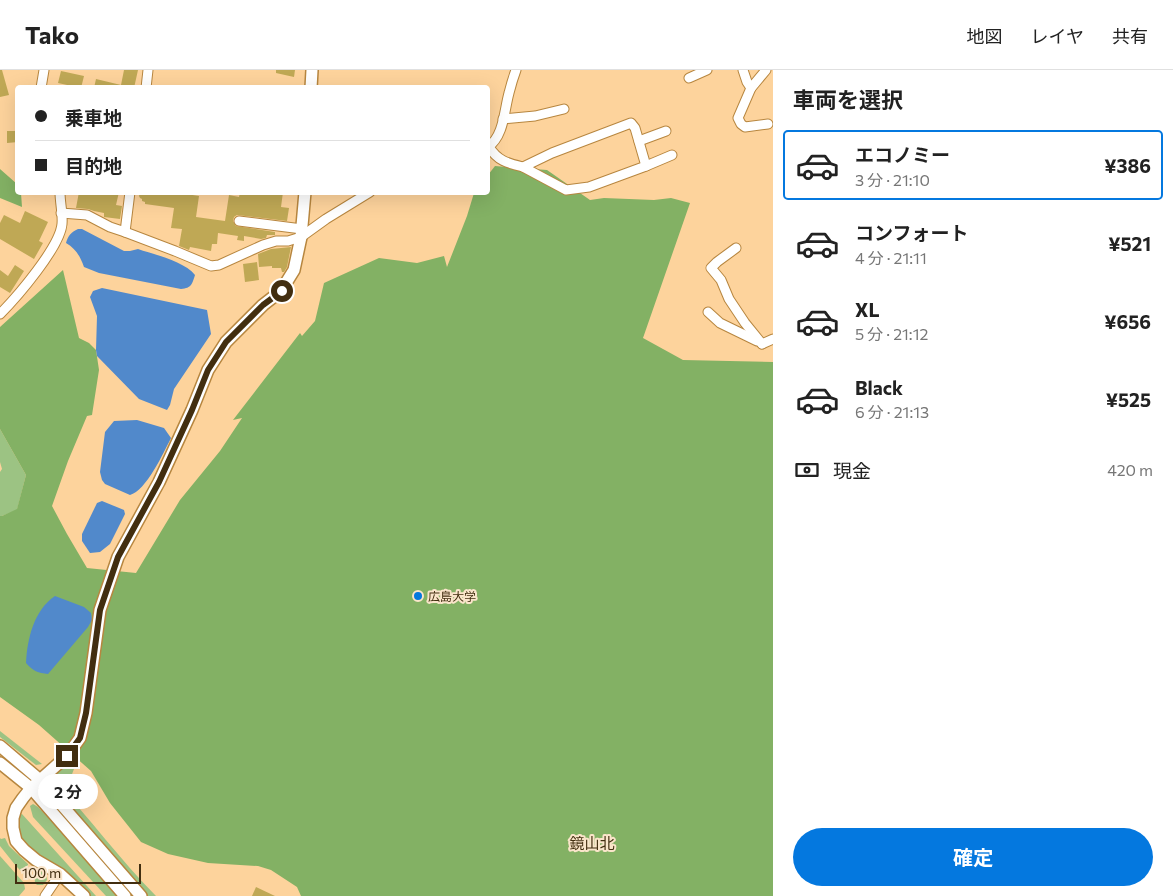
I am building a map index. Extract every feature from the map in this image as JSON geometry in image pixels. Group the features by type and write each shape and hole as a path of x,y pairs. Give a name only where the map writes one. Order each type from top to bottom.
{"street":[{"path":"42,85 44,70"},
{"path":"146,85 148,70"},
{"path":"311,85 312,70"},
{"path":"490,145 496,140 500,131 516,70"},
{"path":"689,78 707,70"},
{"path":"743,70 747,82 752,88"},
{"path":"766,70 752,88 738,118 745,127 768,124"},
{"path":"503,119 535,116 564,109"},
{"path":"523,167 552,153 631,123 635,128 646,166"},
{"path":"639,141 666,131"},
{"path":"490,150 494,155 506,163 523,167 566,190 589,187 672,155"},
{"path":"2,308 36,272 58,239 62,225 60,195"},
{"path":"124,232 130,195"},
{"path":"84,896 60,874 36,860 16,841 13,818 16,808 36,784 67,756 80,738 86,713 100,610 118,557 159,482 208,370 226,342 263,305 282,291 294,270 301,233 305,195"},
{"path":"61,213 87,215 110,227 211,266 219,265 263,245 276,241 288,241 365,195"},
{"path":"239,221 301,233"},
{"path":"736,248 711,268 721,280 729,299 745,323 762,344"},
{"path":"708,312 720,323 762,344"},
{"path":"762,344 773,339"},
{"path":"0,746 141,896"},
{"path":"0,763 36,784 125,896"},
{"path":"45,896 60,874"}],"green space":[{"name":"広島大学","path":"495,166 547,170 590,200 604,198 654,200 671,198 690,203 643,338 683,360 773,362 773,896 301,896 297,887 271,870 258,866 208,863 168,854 141,842 110,803 91,771 39,725 0,697 0,516 17,509 26,475 0,429 0,327 63,270 79,338 89,343 96,350 99,370 92,415 87,416 52,506 87,568 136,573 180,500 220,451 242,418 233,420 300,333 302,336 315,321 324,283 379,258 417,263 444,256 447,267 473,195 490,195 490,172"},
{"path":"0,169 15,182 15,195 21,195 22,207 0,198"},
{"path":"0,429 26,475 17,510 2,516 0,516 0,472 2,469 0,462"},
{"path":"0,731 42,764 36,765 0,737"},
{"path":"84,743 69,782 65,782 63,776 55,782 156,896 148,896 139,887 54,788 53,781 58,769"},
{"path":"33,804 74,845 117,896 106,896 33,817 30,806"},
{"path":"22,814 96,896 90,896 84,889 37,857 18,836 17,816"},
{"path":"0,838 5,838 9,846 28,864 28,878 0,846"},
{"path":"0,856 24,883 25,889 19,896 0,896"},
{"path":"34,868 46,875 47,880 43,885 35,883"}],"water":[{"path":"78,229 82,229 124,251 138,249 177,262 195,275 192,283 189,287 181,289 99,273 84,267 77,253 66,243 70,234"},
{"path":"102,288 207,310 211,334 174,389 167,410 139,399 97,356 97,316 90,297 93,291"},
{"path":"137,420 164,428 171,438 148,479 136,492 130,495 105,484 100,472 105,432 114,421"},
{"path":"102,501 124,510 125,514 110,544 100,552 90,553 82,541 82,534 97,503"},
{"path":"55,596 84,607 91,613 92,620 48,674 36,671 26,663 33,626 42,609"}],"building":[{"path":"0,70 2,70 9,95 0,97"},
{"path":"124,70 138,70 135,85 121,85"},
{"path":"276,70 295,70 294,77 276,73"},
{"path":"61,71 84,76 82,85 58,83"},
{"path":"96,79 121,85 95,85"},
{"path":"7,131 15,131 15,142 7,143"},
{"path":"78,195 118,195 116,205 122,206 120,219 104,217 104,213 88,209 76,208"},
{"path":"229,195 239,197 239,195 283,195 281,207 289,208 287,221 237,215 234,217 233,221 236,226 275,232 275,235 267,235 266,238 261,239 244,236 244,241 237,240 238,236 218,233 217,244 212,244 211,251 190,247 189,250 179,246 182,229 171,228 174,208 145,204 139,196 199,196 196,217 225,221"},
{"path":"25,211 48,222 39,241 43,243 34,259 0,239 0,223 4,215 20,223"},
{"path":"291,247 287,267 284,272 282,272 281,268 272,268 272,266 259,267 258,254 271,249"},
{"path":"257,262 259,280 245,282 243,264"},
{"path":"15,265 24,271 10,293 0,287 0,270 8,276"},
{"path":"256,887 275,896 252,896"}],"place":[{"name":"広島大学","path":"418,596"}],"district":[{"name":"鏡山北","path":"592,843"}],"route":[{"path":"67,756 80,738 86,713 100,610 118,557 159,482 208,370 226,342 263,305 282,291"}]}
